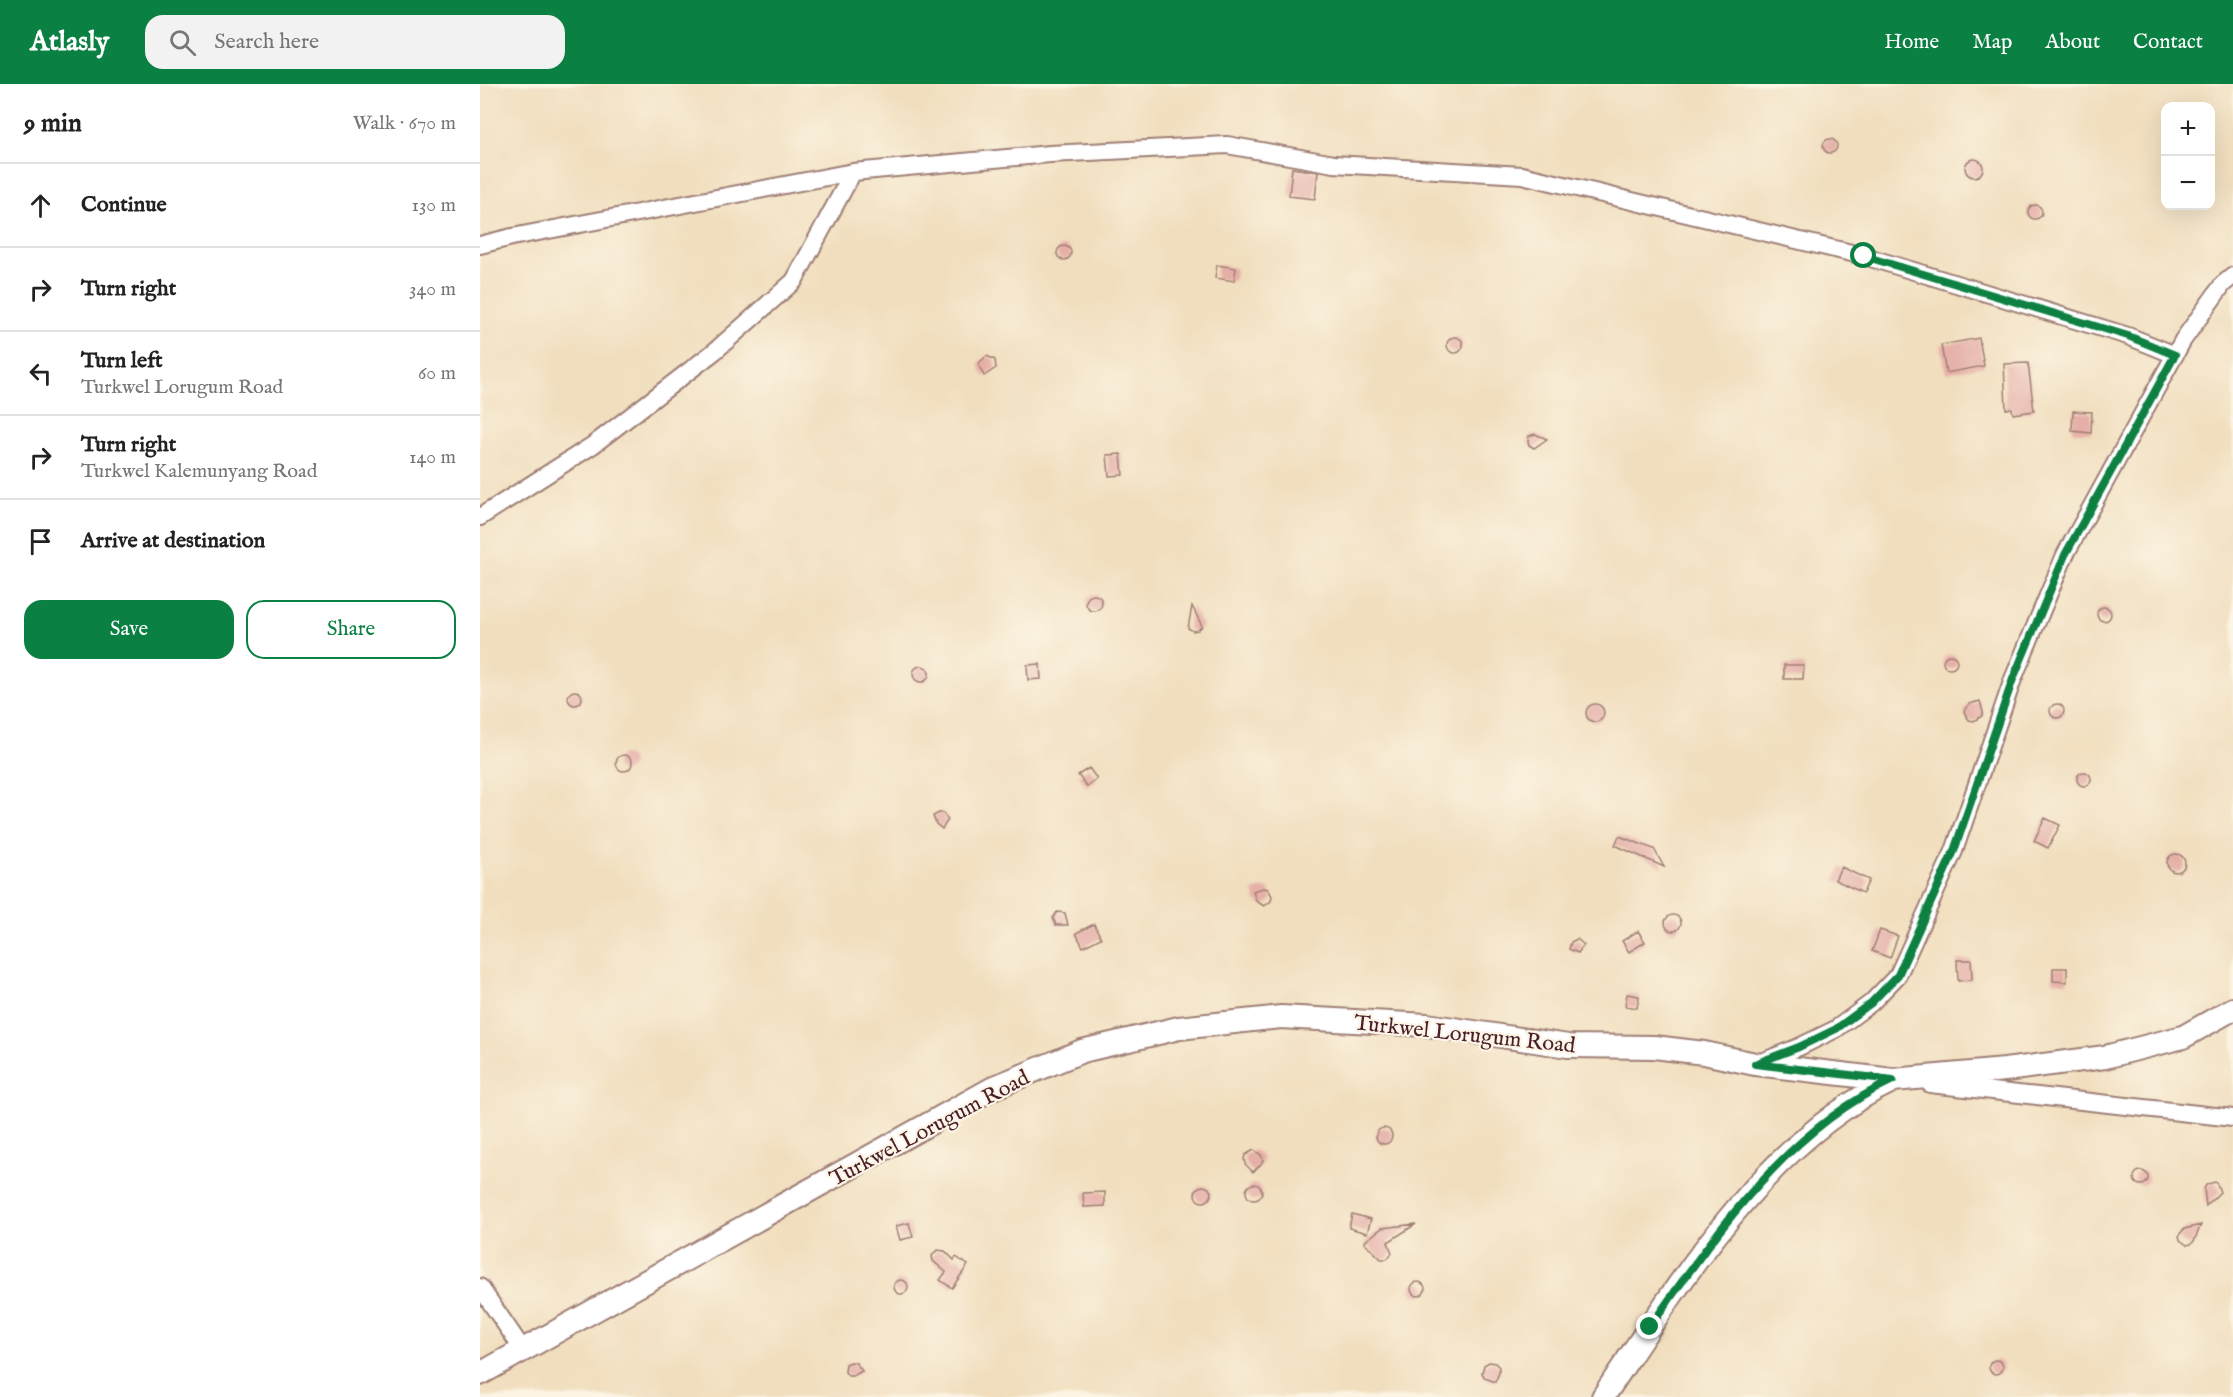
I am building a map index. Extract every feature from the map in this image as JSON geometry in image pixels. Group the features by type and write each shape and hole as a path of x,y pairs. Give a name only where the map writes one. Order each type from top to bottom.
{"main road":[{"name":"Turkwel Lorugum Road","path":"480,1374 995,1087 1082,1051 1179,1028 1281,1017 1426,1025 1568,1046 1654,1047 1704,1053 1755,1064 1893,1080 2005,1070 2105,1057 2182,1037 2233,1010"},
{"path":"1603,1397 1689,1272 1765,1176 1807,1136 1842,1108 1893,1080"}],"street":[{"path":"480,245 853,172 1050,154 1227,145 1334,164 1522,175 1864,256 2128,336 2175,355"},
{"path":"480,517 592,445 715,351 794,281 853,172"},
{"path":"1755,1064 1799,1047 1836,1029 1871,1003 1898,975 1954,851 2013,679 2065,555 2175,355 2223,284 2233,276"},
{"path":"1893,1080 2233,1118"},
{"path":"480,1287 523,1350"}],"building":[{"path":"1827,139 1833,139 1837,146 1833,153 1827,153 1823,149 1823,143"},
{"path":"1974,159 1980,162 1983,168 1980,174 1974,177 1968,174 1965,168 1968,162"},
{"path":"1292,168 1318,172 1315,199 1289,196"},
{"path":"2032,205 2038,205 2042,212 2038,219 2032,219 2028,215 2028,209"},
{"path":"1061,246 1067,246 1071,253 1067,260 1061,260 1057,256 1057,250"},
{"path":"1217,265 1236,268 1234,281 1215,278"},
{"path":"1455,337 1463,345 1455,353 1447,345"},
{"path":"1979,338 1984,366 1946,373 1941,345"},
{"path":"987,356 995,360 996,368 984,376 979,366"},
{"path":"2028,363 2034,411 2013,414 2012,408 2006,409 2004,364"},
{"path":"2073,411 2092,412 2091,433 2072,431"},
{"path":"1535,434 1547,439 1534,448 1529,445 1528,441 1529,436"},
{"path":"1121,454 1123,475 1109,476 1107,455"},
{"path":"1094,595 1100,597 1102,603 1100,609 1094,611 1088,609 1086,603 1088,597"},
{"path":"1192,606 1202,626 1193,631 1188,628"},
{"path":"2104,607 2109,609 2111,614 2109,619 2104,621 2099,619 2097,614 2099,609"},
{"path":"1950,655 1955,657 1957,662 1955,667 1950,669 1945,667 1943,662 1945,657"},
{"path":"1040,664 1041,679 1028,680 1027,665"},
{"path":"1784,665 1804,665 1803,679 1784,679"},
{"path":"921,666 927,668 929,674 927,680 921,682 915,680 913,674 915,668"},
{"path":"575,691 580,693 582,698 580,703 575,705 570,703 568,698 570,693"},
{"path":"1980,701 1982,716 1974,721 1969,720 1964,712 1966,708 1969,704"},
{"path":"1595,704 1601,707 1604,713 1601,719 1595,722 1589,719 1586,713 1589,707"},
{"path":"2054,704 2060,704 2064,711 2060,718 2054,718 2050,714 2050,708"},
{"path":"621,755 627,755 632,763 630,769 621,771 616,766 616,760"},
{"path":"1089,768 1097,779 1087,787 1078,775"},
{"path":"2084,772 2089,774 2091,779 2089,784 2084,786 2079,784 2077,779 2079,774"},
{"path":"943,813 948,820 942,829 936,824 933,816"},
{"path":"2045,818 2060,825 2048,848 2034,841"},
{"path":"1619,836 1654,849 1664,867 1615,845"},
{"path":"2176,854 2182,857 2185,863 2182,869 2176,872 2170,869 2167,863 2170,857"},
{"path":"1841,867 1869,880 1863,893 1835,880"},
{"path":"1268,889 1272,896 1271,901 1264,906 1256,901 1253,891"},
{"path":"1057,912 1065,913 1068,925 1056,925 1053,918"},
{"path":"1673,915 1681,923 1673,931 1665,923"},
{"path":"1094,924 1101,938 1083,947 1076,933"},
{"path":"1880,930 1898,936 1890,958 1872,951"},
{"path":"1638,931 1645,942 1629,952 1622,941"},
{"path":"1577,939 1584,945 1578,953 1569,949 1571,942"},
{"path":"1957,960 1971,960 1972,980 1958,981"},
{"path":"2053,968 2067,968 2067,982 2053,981"},
{"path":"1627,994 1639,996 1637,1008 1625,1006"},
{"path":"1384,1128 1392,1136 1384,1144 1376,1136"},
{"path":"1254,1150 1261,1155 1263,1160 1253,1172 1245,1164 1244,1159 1245,1155"},
{"path":"2141,1171 2146,1173 2148,1178 2146,1183 2141,1185 2136,1183 2134,1178 2136,1173"},
{"path":"2214,1182 2220,1192 2206,1206 2204,1189 2206,1185"},
{"path":"1254,1184 1262,1192 1254,1200 1246,1192"},
{"path":"1200,1186 1206,1186 1211,1194 1209,1200 1200,1202 1195,1197 1195,1191"},
{"path":"1105,1192 1105,1206 1084,1207 1083,1193"},
{"path":"1352,1214 1371,1219 1367,1233 1349,1228"},
{"path":"909,1223 913,1237 900,1240 896,1226"},
{"path":"1416,1224 1388,1242 1392,1253 1387,1259 1381,1259 1364,1242 1382,1228"},
{"path":"2201,1225 2191,1244 2187,1245 2180,1240 2179,1235 2184,1229"},
{"path":"937,1250 945,1251 954,1260 956,1257 968,1265 952,1288 940,1280 946,1272 933,1261 932,1256"},
{"path":"901,1280 906,1282 908,1287 906,1292 901,1294 896,1292 894,1287 896,1282"},
{"path":"1415,1282 1421,1282 1425,1289 1421,1296 1415,1296 1411,1292 1411,1286"},
{"path":"1996,1360 2001,1362 2003,1367 2001,1372 1996,1374 1991,1372 1989,1367 1991,1362"},
{"path":"1489,1362 1499,1367 1495,1382 1485,1378 1482,1373 1484,1365"},
{"path":"856,1363 862,1371 848,1376 845,1372 846,1364"}],"route":[{"path":"1650,1327 1689,1272 1765,1176 1807,1136 1842,1108 1893,1080 1755,1064 1799,1047 1836,1029 1871,1003 1898,975 1954,851 2013,679 2065,555 2175,355 2128,336 1864,256"}]}
